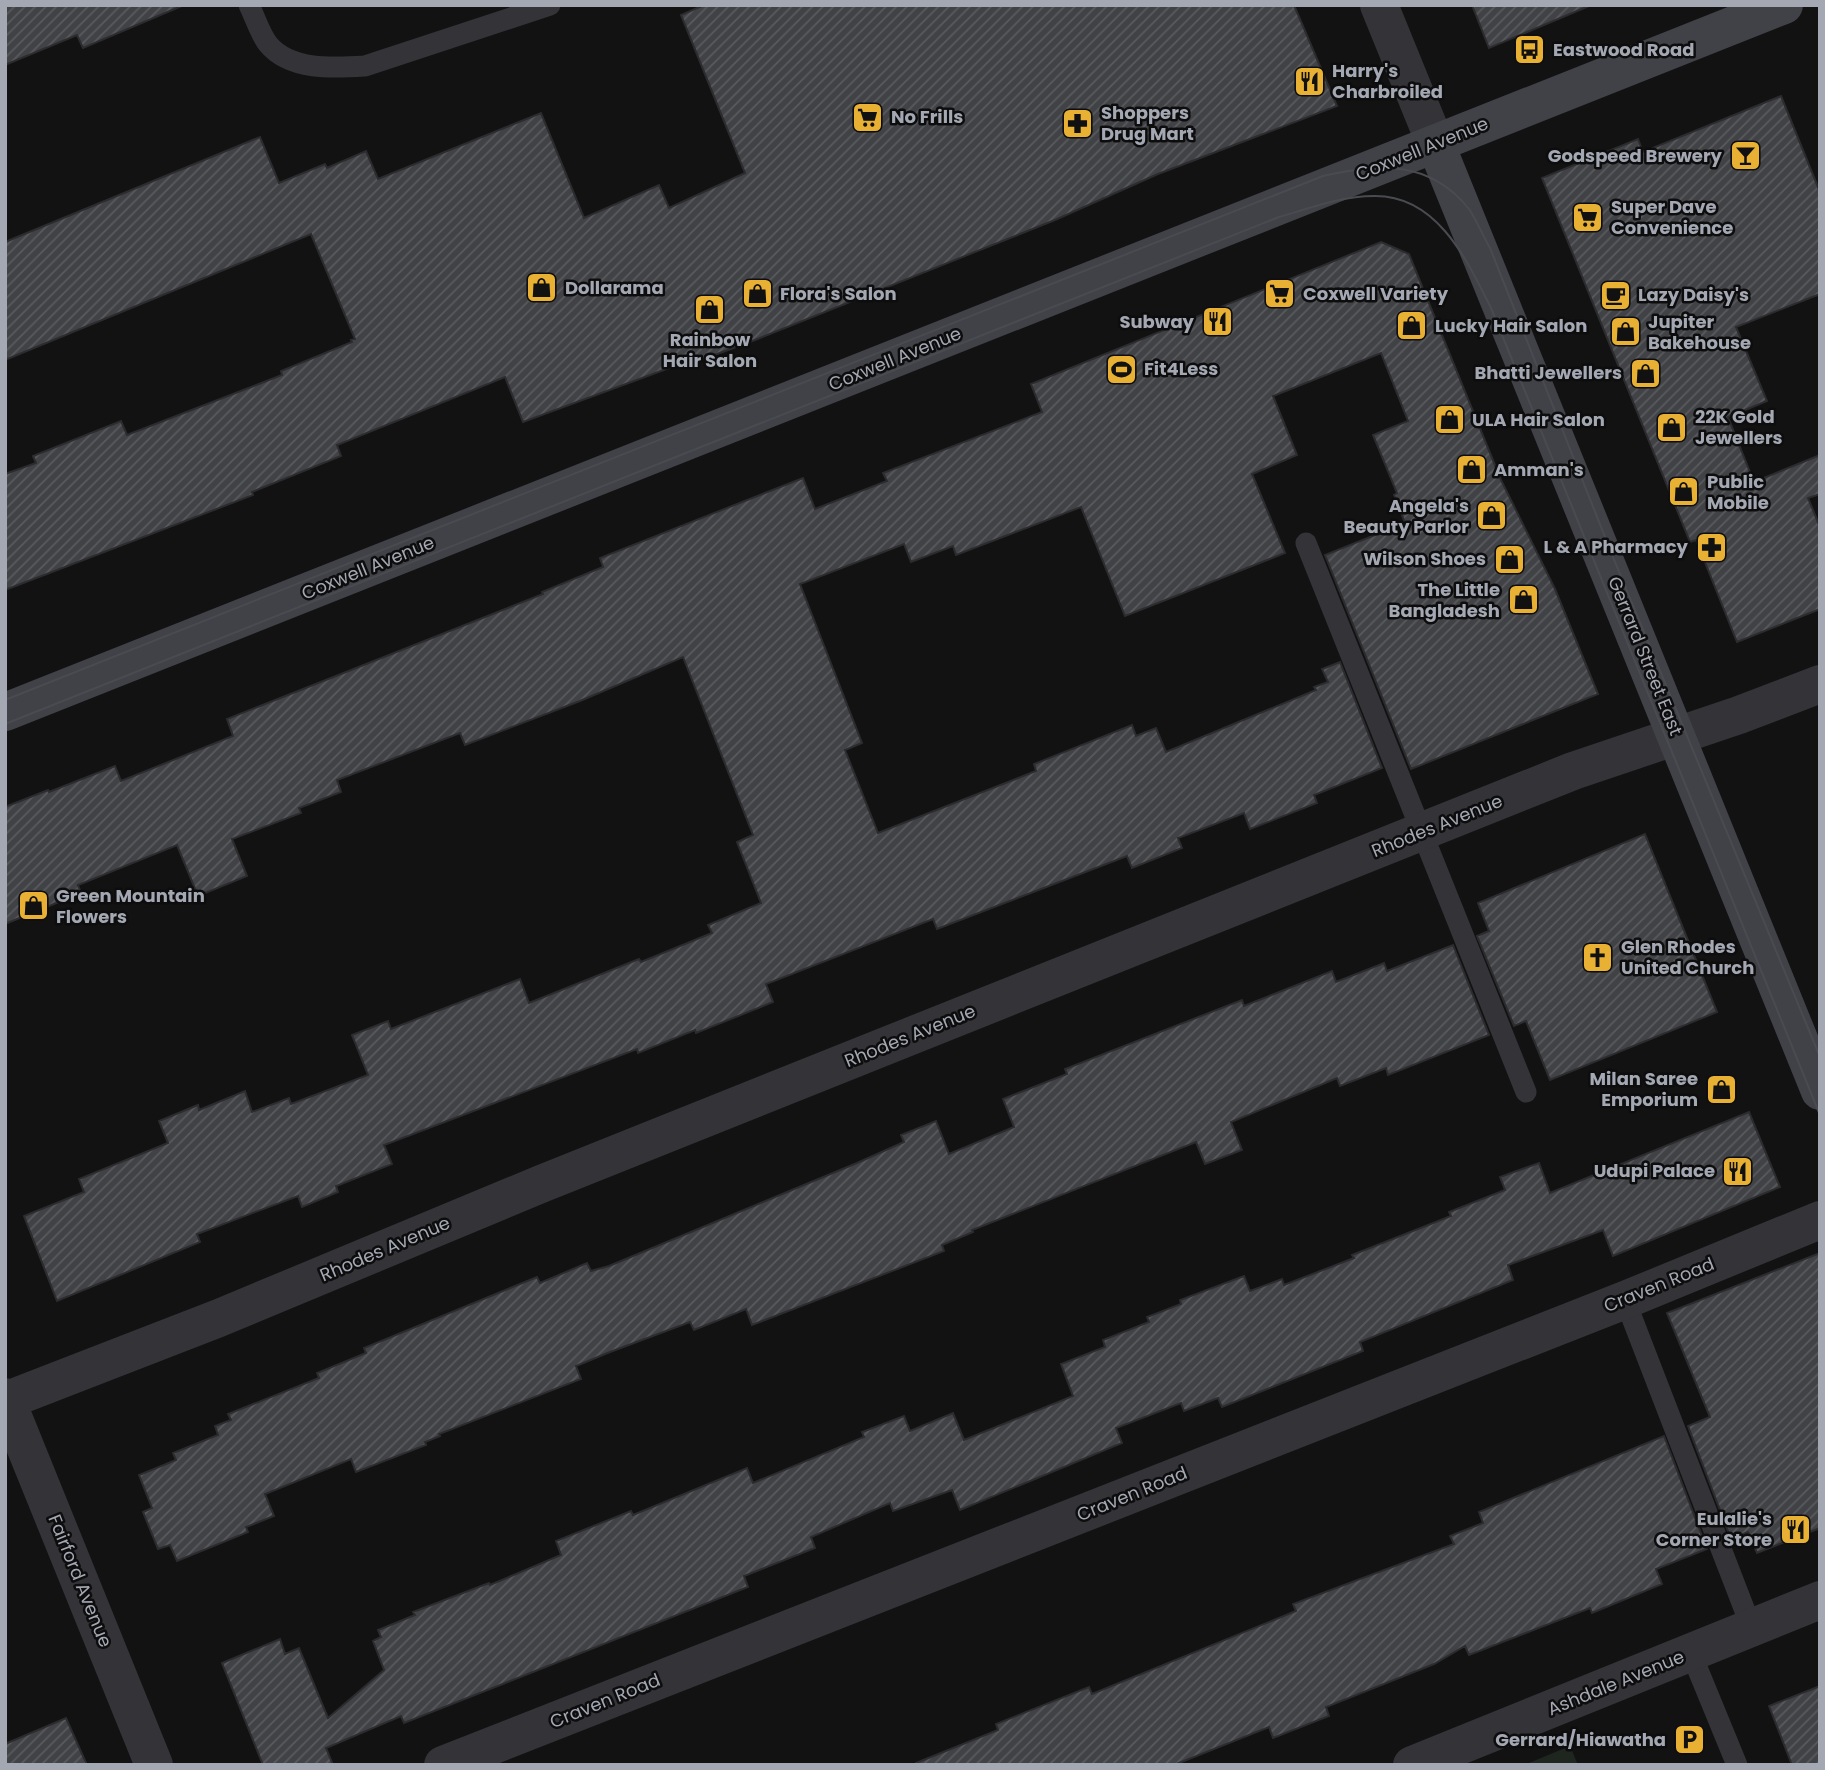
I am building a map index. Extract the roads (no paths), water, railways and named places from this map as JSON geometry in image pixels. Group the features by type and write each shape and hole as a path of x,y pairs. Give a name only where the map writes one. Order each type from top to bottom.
{"main road":[{"name":"Coxwell Avenue","path":"5,712 1784,5"},
{"name":"Gerrard Street East","path":"1436,145 1820,1091"}],"street":[{"path":"1379,5 1436,145"},
{"name":"Rhodes Avenue","path":"6,1399 219,1318 541,1184 1584,767 1740,715 1820,684"},
{"name":"Craven Road","path":"443,1765 1625,1300 1820,1220"},
{"name":"Fairford Avenue","path":"6,1399 154,1765"},
{"name":"Ashdale Avenue","path":"1412,1765 1820,1600"}],"lane":[{"path":"249,5 267,43 282,57 307,65 336,68 365,66 550,5"},
{"path":"1306,543 1526,1092"},
{"path":"1625,1300 1752,1629"},
{"path":"1691,1653 1737,1765"}],"tram line":[{"path":"5,700 1323,176 1364,169 1402,169 1420,173 1454,193 1469,209 1490,248 1615,562 1820,1057"},
{"path":"5,724 1279,217 1350,198 1374,196 1396,199 1415,206 1432,218 1447,234 1460,251 1491,308 1820,1115"}],"place":[{"name":"Eastwood Road","path":"1530,50"},
{"name":"Harry's Charbroiled","path":"1309,81"},
{"name":"No Frills","path":"868,117"},
{"name":"Shoppers Drug Mart","path":"1078,123"},
{"name":"Godspeed Brewery","path":"1745,156"},
{"name":"Super Dave Convenience","path":"1588,217"},
{"name":"Dollarama","path":"542,288"},
{"name":"Flora's Salon","path":"757,294"},
{"name":"Coxwell Variety","path":"1280,294"},
{"name":"Lazy Daisy's","path":"1615,295"},
{"name":"Rainbow Hair Salon","path":"710,310"},
{"name":"Subway","path":"1217,322"},
{"name":"Lucky Hair Salon","path":"1412,326"},
{"name":"Jupiter Bakehouse","path":"1625,332"},
{"name":"Fit4Less","path":"1121,369"},
{"name":"Bhatti Jewellers","path":"1645,373"},
{"name":"ULA Hair Salon","path":"1449,420"},
{"name":"22K Gold Jewellers","path":"1672,427"},
{"name":"Amman's","path":"1471,470"},
{"name":"Public Mobile","path":"1684,492"},
{"name":"Angela's Beauty Parlor","path":"1492,516"},
{"name":"L & A Pharmacy","path":"1711,547"},
{"name":"Wilson Shoes","path":"1509,559"},
{"name":"The Little Bangladesh","path":"1523,600"},
{"name":"Green Mountain Flowers","path":"33,906"},
{"name":"Glen Rhodes United Church","path":"1598,957"},
{"name":"Milan Saree Emporium","path":"1721,1089"},
{"name":"Udupi Palace","path":"1738,1171"},
{"name":"Eulalie's Corner Store","path":"1795,1529"},
{"name":"Gerrard/Hiawatha","path":"1689,1740"}]}
